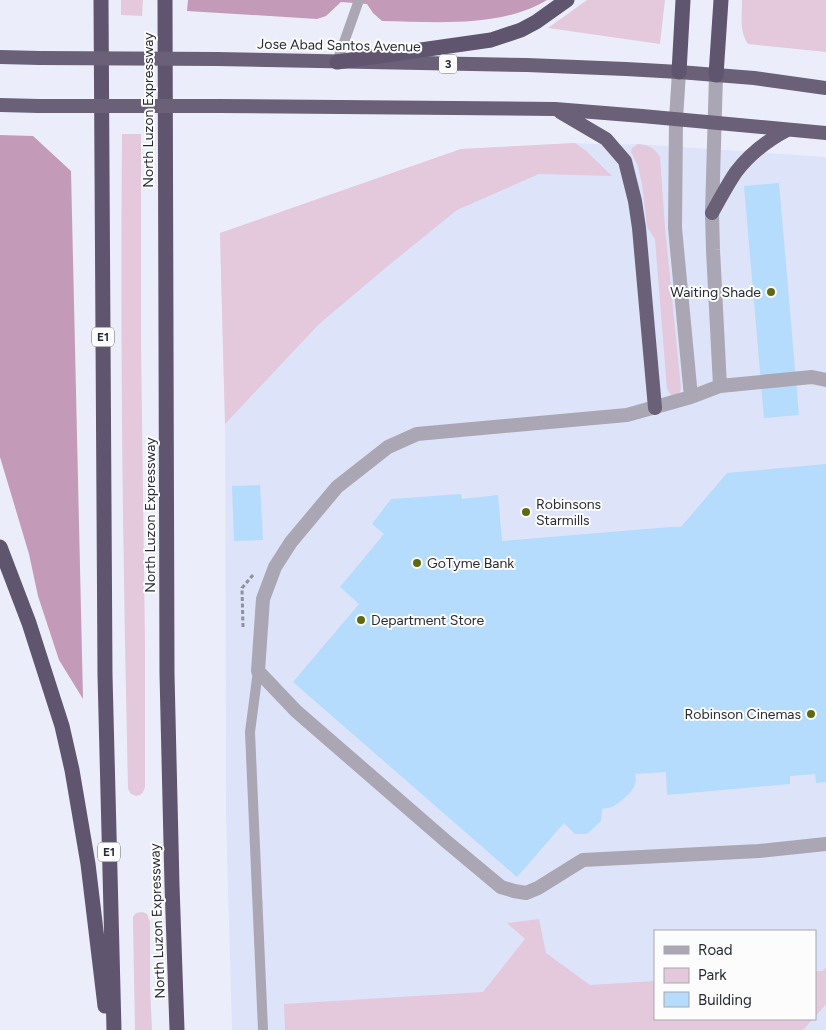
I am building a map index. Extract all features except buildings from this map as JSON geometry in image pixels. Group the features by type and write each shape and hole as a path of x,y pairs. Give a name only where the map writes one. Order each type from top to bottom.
{"highway":[{"name":"E1","path":"101,0 105,665 114,1030"},
{"name":"North Luzon Expressway","path":"165,0 167,674 172,885 178,1030"},
{"path":"338,62 491,40 521,30 567,0"},
{"path":"679,72 683,0"},
{"path":"716,75 721,0"},
{"name":"Jose Abad Santos Avenue","path":"0,57 526,65 679,72 754,78 826,88"},
{"path":"0,105 555,109 826,133"},
{"path":"555,109 606,139 626,161 639,228 655,408"},
{"path":"712,213 736,172 769,142 787,130"},
{"path":"0,548 23,607 62,726 88,864 108,1030"}],"street":[{"path":"679,72 676,119 675,228 691,397"},
{"path":"716,75 712,213 720,386"},
{"path":"826,380 812,377 720,386 691,397 628,415 417,434 388,447 337,487 291,542 275,567 263,599 258,671 296,711 447,842 501,887 514,891 526,893 538,888 583,860 759,851 826,844"}],"lane":[{"path":"338,62 359,0"},
{"path":"258,671 250,732 263,1030"}],"path":[{"path":"243,627 242,588 255,573"}],"shaded area":[{"path":"188,0 547,0 529,9 509,15 489,19 445,22 382,21 367,4 341,2 326,16 317,19 187,11"},
{"path":"0,135 33,136 71,171 83,699 59,660 38,596 29,554 0,457"},
{"name":"Robinsons Starmills","path":"575,143 638,144 826,157 826,1030 232,1030 226,816 225,424 220,233 461,149"}],"green space":[{"path":"121,0 143,0 142,16 121,15"},
{"path":"587,0 665,0 660,44 548,28"},
{"path":"742,0 826,0 826,52 748,44 742,28"},
{"path":"122,134 141,134 145,787 140,795 136,796 131,794 128,789 126,707 123,543"},
{"path":"575,143 612,176 539,174 457,210 319,324 225,424 220,233 461,149"},
{"path":"638,144 650,147 660,157 681,389 679,394 674,396 667,389 655,239 647,227 642,184 638,166 631,152 632,148"},
{"path":"142,912 147,914 150,922 152,1030 135,1030 133,917 136,913"},
{"path":"539,919 546,953 590,985 654,981 654,1020 812,1020 803,1030 285,1030 284,1004 483,992 525,939 507,923"},
{"path":"826,968 826,1004 816,1016 816,971 822,971"}],"place":[{"name":"Waiting Shade","path":"771,292"},
{"name":"Robinsons Starmills","path":"526,512"},
{"name":"GoTyme Bank","path":"417,563"},
{"name":"Department Store","path":"361,620"},
{"name":"Robinson Cinemas","path":"811,714"}]}
